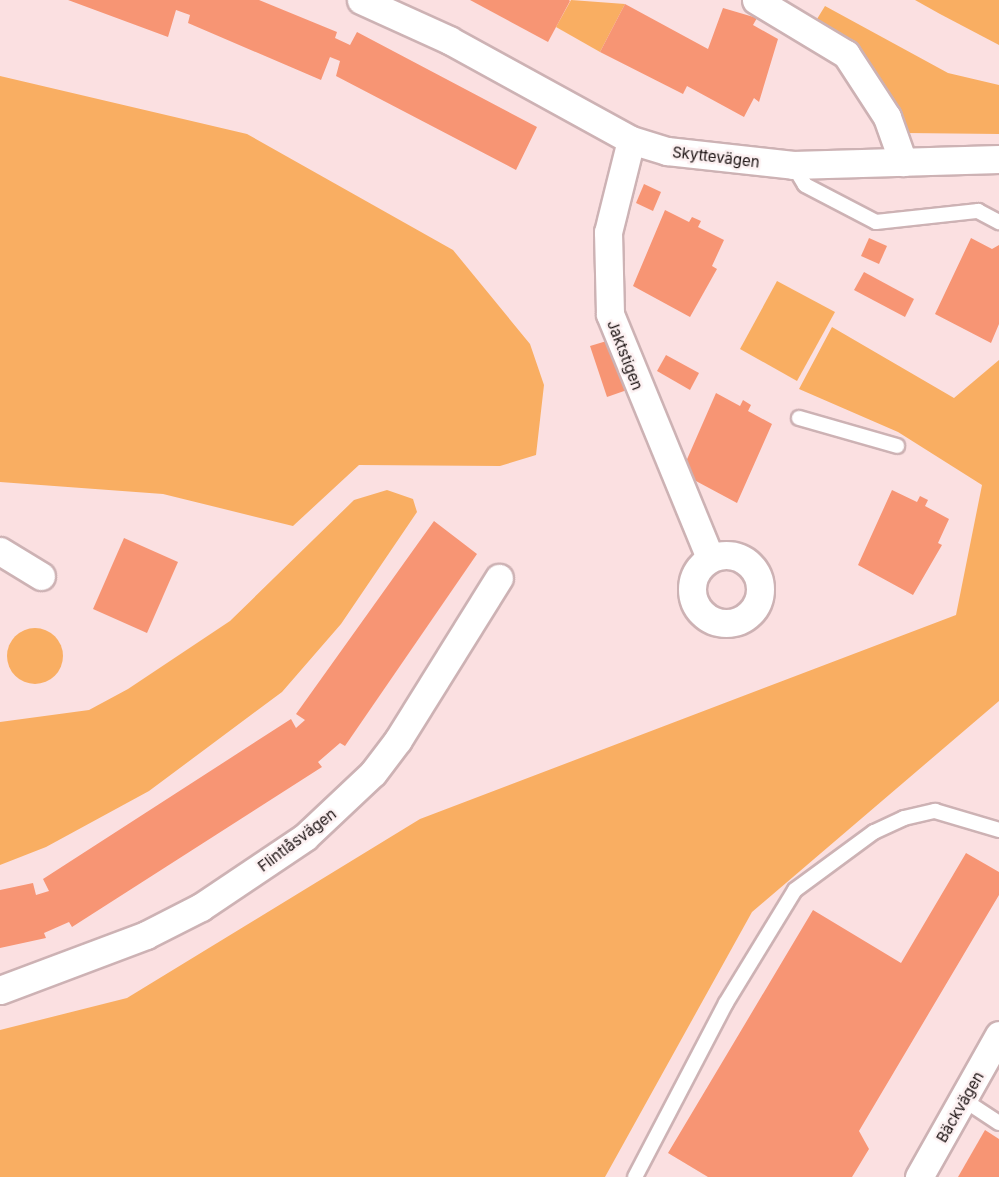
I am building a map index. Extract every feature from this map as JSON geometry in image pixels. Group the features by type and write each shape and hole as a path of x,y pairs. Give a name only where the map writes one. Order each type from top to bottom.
{"street":[{"name":"Skyttevägen","path":"361,0 449,40 631,140 704,158 793,165 999,159"},
{"path":"756,0 846,54 887,117 903,162"},
{"name":"Jaktstigen","path":"631,140 608,232 610,314 710,558"},
{"path":"0,550 41,576"},
{"name":"Flintlåsvägen","path":"0,990 146,935 201,906 305,837 353,794 398,740 500,578"},
{"name":"Bäckvägen","path":"918,1177 964,1100 999,1035"}],"lane":[{"path":"793,165 805,185 876,222 978,211 999,222"},
{"path":"799,418 897,446"},
{"path":"635,1177 726,1003 795,890 874,832 904,818 935,811 999,830"},
{"path":"964,1100 999,1123"}],"shaded area":[{"path":"571,0 625,4 600,52 556,27"},
{"path":"915,0 999,0 999,45 940,14"},
{"path":"825,6 948,73 999,85 999,134 907,133 857,55 817,19"},
{"path":"0,76 247,134 453,250 530,344 544,385 536,455 500,466 359,465 293,526 163,494 0,482"},
{"path":"777,281 835,312 797,381 740,349"},
{"path":"832,327 954,398 999,360 999,701 752,912 605,1177 0,1177 0,1030 127,998 420,819 956,615 982,485 898,432 799,389"},
{"path":"387,490 413,499 417,512 341,624 282,692 149,791 46,847 0,865 0,722 89,710 128,689 230,621 354,500"},
{"path":"35,628 46,630 55,636 61,645 63,656 61,667 55,676 46,682 35,684 24,682 15,676 9,667 7,656 9,645 15,636 24,630"}],"building":[{"path":"68,0 259,0 337,32 335,38 350,45 357,32 537,127 516,170 336,76 340,61 330,57 321,80 188,23 190,15 176,10 168,37"},
{"path":"470,0 569,0 570,1 548,42"},
{"path":"625,4 708,49 723,8 757,18 753,25 778,39 759,102 754,98 744,117 687,86 683,94 600,52"},
{"path":"644,184 661,192 653,211 636,203"},
{"path":"665,210 689,222 692,217 701,221 698,227 724,240 712,266 717,269 690,317 633,286"},
{"path":"869,238 887,246 879,264 861,256"},
{"path":"971,238 992,249 999,245 999,324 991,343 935,314"},
{"path":"864,272 914,299 905,317 854,290"},
{"path":"610,340 627,390 607,397 590,346"},
{"path":"666,355 699,373 690,390 657,371"},
{"path":"716,393 740,406 743,400 751,405 748,411 772,424 737,503 681,473"},
{"path":"892,490 917,502 920,496 928,500 925,506 949,519 938,543 942,545 913,595 858,565"},
{"path":"434,521 477,554 345,746 340,743 318,762 322,767 72,927 69,922 44,933 46,938 0,948 0,890 33,883 36,895 49,891 43,879 291,719 296,728 305,720 296,714"},
{"path":"124,538 178,562 147,633 93,609"},
{"path":"966,853 999,872 999,895 859,1131 869,1149 852,1177 708,1177 668,1153 813,910 901,963"},
{"path":"985,1130 999,1139 999,1177 958,1177"}]}
